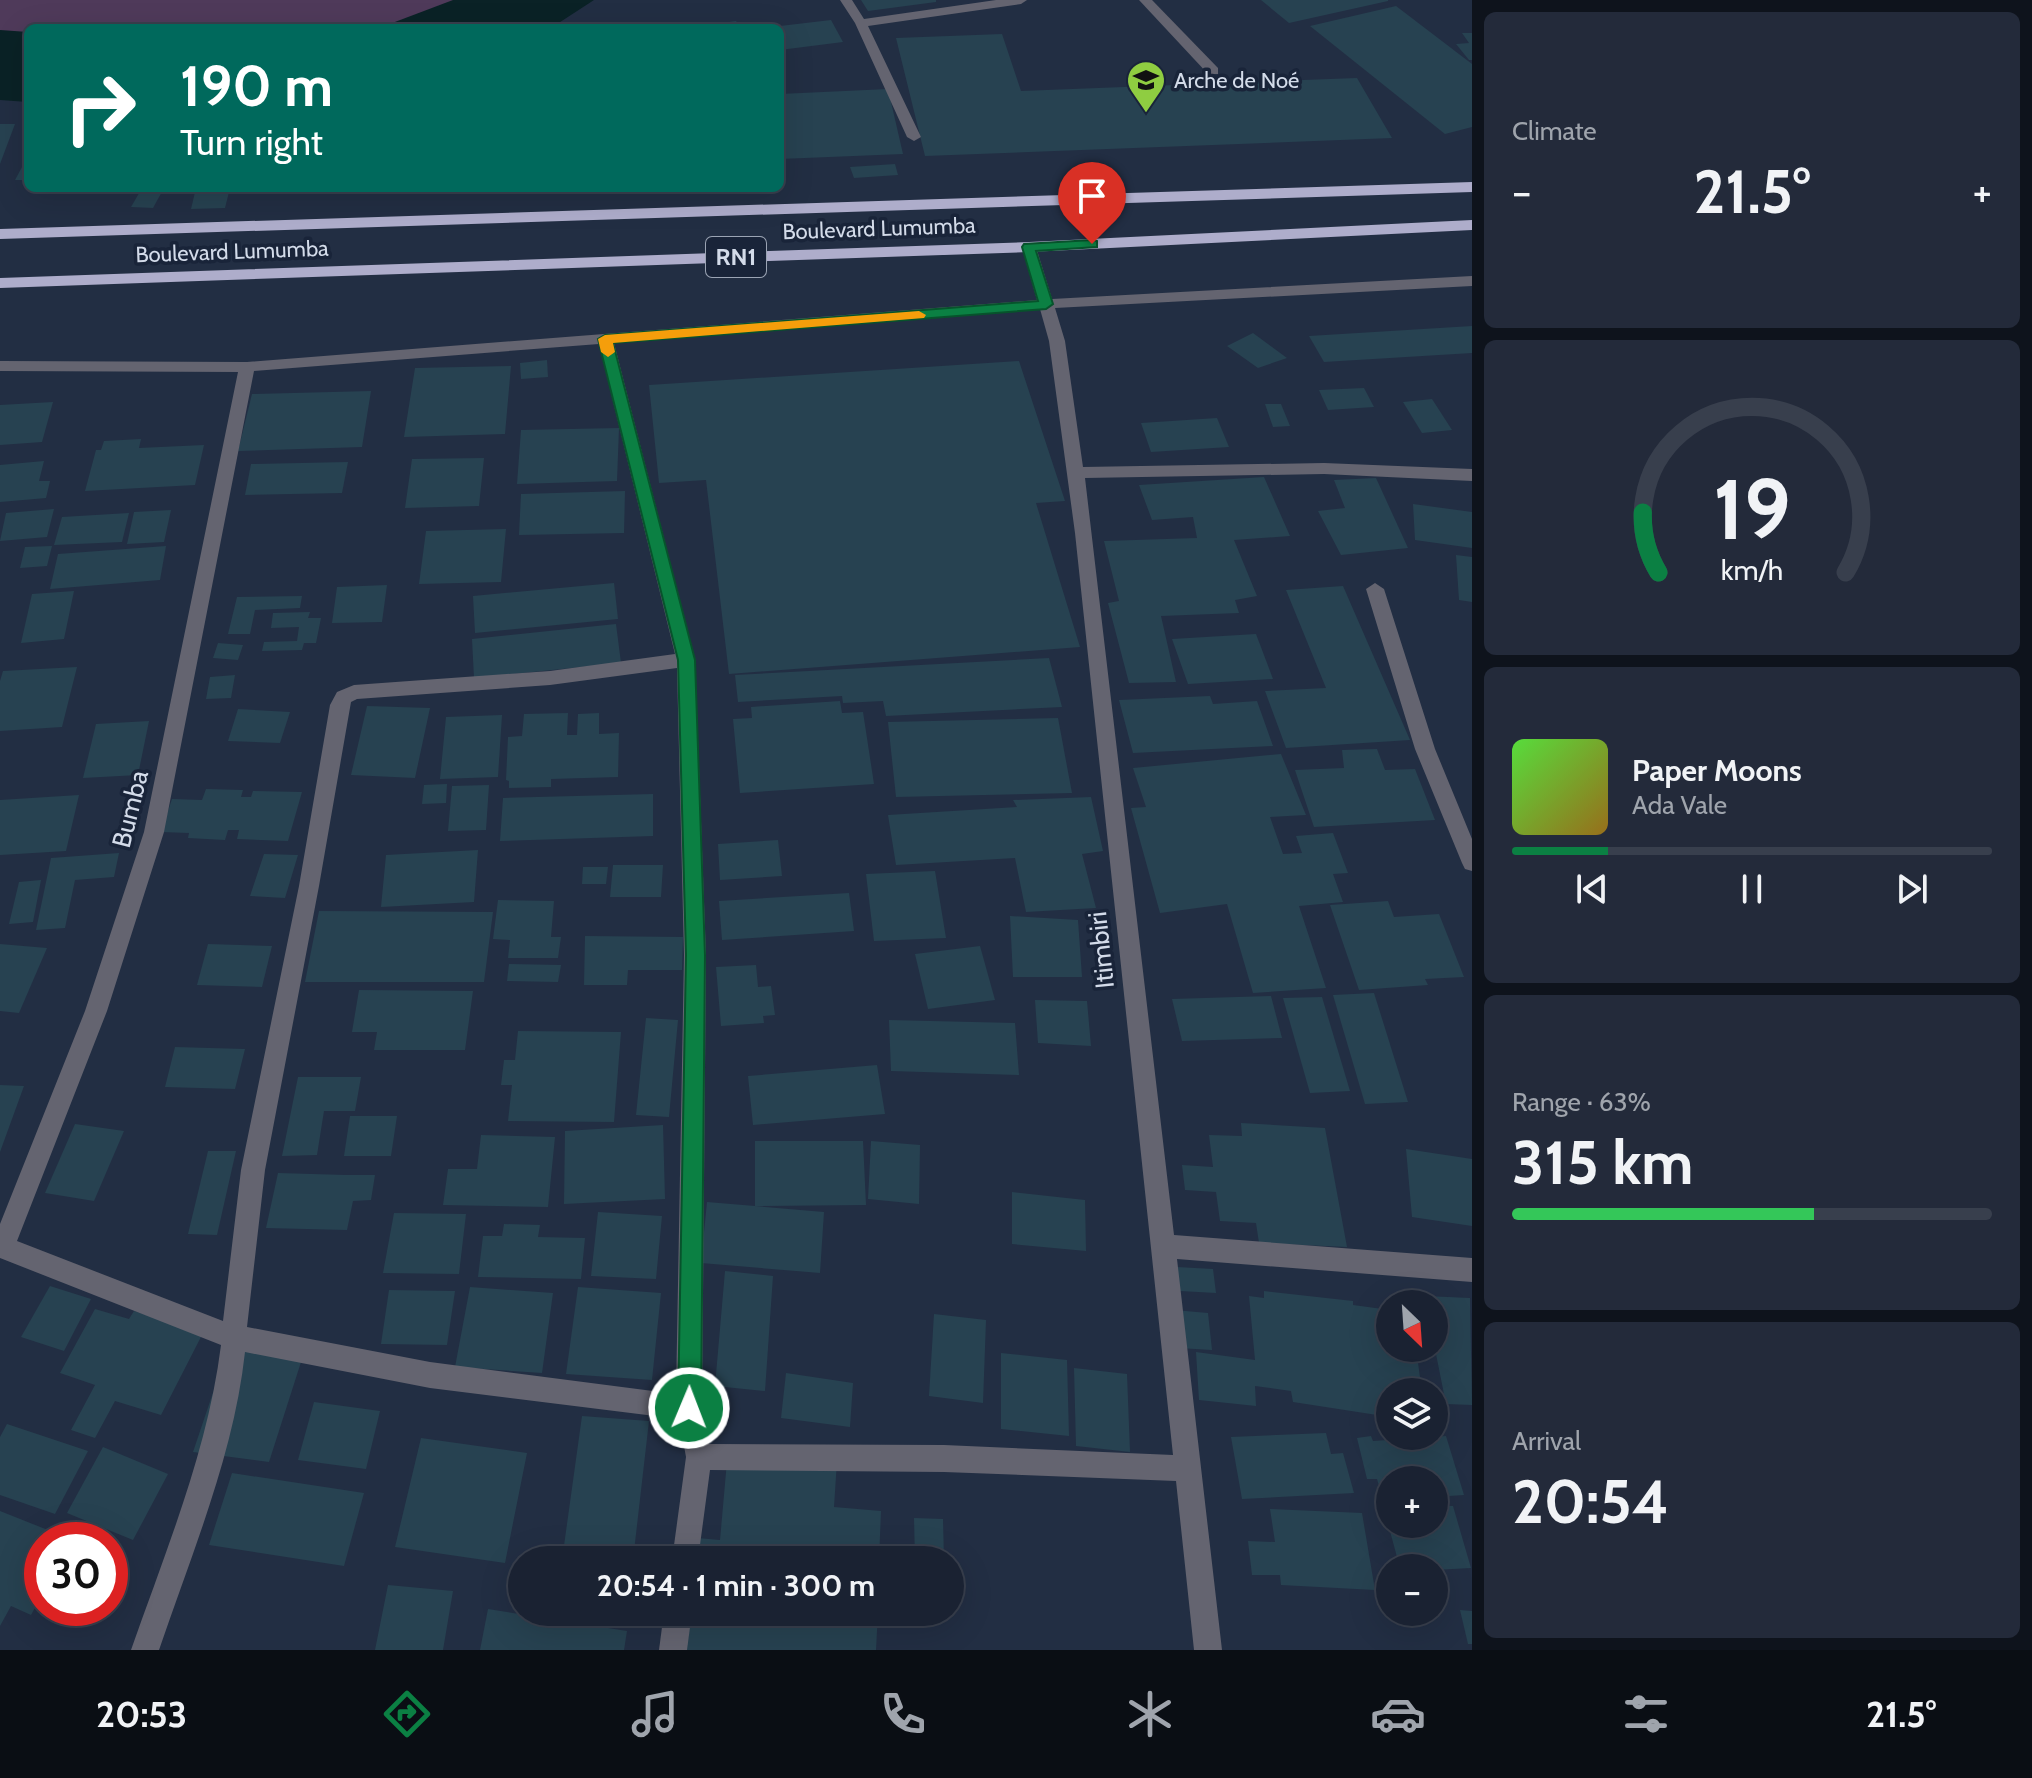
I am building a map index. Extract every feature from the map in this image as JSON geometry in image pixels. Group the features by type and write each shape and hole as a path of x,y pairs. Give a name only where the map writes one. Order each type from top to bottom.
{"highway":[{"name":"Boulevard Lumumba","path":"0,234 1472,187"},
{"name":"Boulevard Lumumba","path":"0,283 1029,247 1472,225"}],"street":[{"path":"846,0 861,23 914,137"},
{"path":"861,23 1021,0"},
{"path":"1145,0 1213,71"},
{"name":"Itimbiri","path":"1029,247 1057,341 1076,473 1208,1650"},
{"path":"0,366 247,367 1046,304 1472,281"},
{"path":"605,339 686,660 695,955 689,1408 699,1457 687,1546"},
{"name":"Bumba","path":"1,1246 96,1011 154,832 247,367"},
{"path":"1076,473 1402,469 1472,475"},
{"path":"1375,589 1425,749 1472,863"},
{"path":"145,1650 208,1467 229,1381 253,1170 309,886 339,705 344,697 354,692 550,678 686,660"},
{"path":"1,1246 233,1337 430,1375 689,1408"},
{"path":"1162,1246 1472,1270"},
{"path":"699,1457 846,1455 1047,1460 1189,1469"},
{"path":"673,1650 676,1626"}],"shaded area":[{"path":"0,0 491,0 437,24 24,24 24,38 0,35"},
{"path":"453,0 594,0 557,24 390,24"},
{"path":"0,30 24,32 24,102 0,100"}],"building":[{"path":"861,0 936,0 936,2 868,11"},
{"path":"1261,0 1388,0 1388,1 1289,23"},
{"path":"1396,6 1472,64 1472,127 1445,134 1310,26"},
{"path":"831,20 843,42 784,49 784,26"},
{"path":"1462,33 1472,33 1472,60 1456,44 1469,43"},
{"name":"Arche de Noé","path":"1002,34 1021,91 1357,78 1392,138 925,156 896,38"},
{"path":"888,89 903,154 784,159 784,94"},
{"path":"0,124 15,124 0,164"},
{"path":"24,163 24,180 15,180"},
{"path":"895,164 898,175 854,178 850,167"},
{"path":"140,192 162,192 153,208 131,207"},
{"path":"195,192 229,192 225,208 191,209"},
{"path":"525,192 586,192 525,194"},
{"path":"1472,326 1472,353 1324,362 1309,336"},
{"path":"1253,333 1287,358 1258,368 1227,346"},
{"path":"547,360 548,377 521,379 520,363"},
{"path":"1019,361 1065,501 1036,503 1080,647 729,674 706,480 659,483 649,385"},
{"path":"511,366 505,434 404,437 415,368"},
{"path":"1364,388 1374,407 1328,410 1319,390"},
{"path":"371,391 362,447 238,451 252,394"},
{"path":"1432,399 1452,430 1422,433 1403,402"},
{"path":"53,402 42,442 0,445 0,405"},
{"path":"1265,404 1281,404 1290,426 1273,427"},
{"path":"1217,418 1229,447 1151,452 1141,423"},
{"path":"619,428 617,481 517,484 521,430"},
{"path":"141,439 139,448 204,445 195,485 85,491 96,450 101,450 104,441"},
{"path":"484,458 479,506 405,508 412,459"},
{"path":"44,461 39,481 50,481 46,498 0,502 0,465"},
{"path":"348,462 342,493 245,495 251,464"},
{"path":"1264,477 1290,536 1234,540 1257,596 1235,600 1239,613 1161,616 1176,682 1129,683 1108,603 1119,601 1104,541 1197,538 1193,517 1152,520 1139,485"},
{"path":"1376,478 1408,548 1341,555 1318,511 1345,508 1334,480"},
{"path":"625,491 624,533 519,535 521,494"},
{"path":"1413,504 1472,512 1472,548 1415,540"},
{"path":"54,509 47,537 0,541 6,513"},
{"path":"171,510 164,542 127,544 134,512"},
{"path":"129,513 122,542 54,545 62,517"},
{"path":"506,529 501,582 419,584 426,531"},
{"path":"52,546 47,566 20,568 25,547"},
{"path":"166,546 160,580 50,589 58,554"},
{"path":"1456,555 1472,557 1472,602 1459,600"},
{"path":"614,583 618,619 475,633 473,596"},
{"path":"387,585 382,622 332,623 337,587"},
{"path":"1343,586 1410,740 1286,748 1265,691 1326,688 1286,590"},
{"path":"74,591 64,639 21,643 32,594"},
{"path":"302,596 300,608 255,610 250,634 228,634 237,597"},
{"path":"310,612 308,618 321,618 316,643 304,643 302,650 262,651 264,642 297,641 299,627 271,628 273,613"},
{"path":"616,624 621,663 474,678 472,639"},
{"path":"1256,634 1273,679 1188,684 1172,639"},
{"path":"218,643 243,645 238,660 213,658"},
{"path":"1049,658 1062,707 886,716 883,701 843,703 842,696 738,702 735,675"},
{"path":"77,667 62,727 0,731 0,681 3,671"},
{"path":"235,675 231,698 206,699 210,677"},
{"path":"1210,696 1213,704 1257,701 1273,746 1133,753 1119,700"},
{"path":"840,701 842,713 863,712 874,784 740,793 733,719 752,718 751,707"},
{"path":"367,706 430,708 415,778 351,775"},
{"path":"238,709 290,712 280,743 228,741"},
{"path":"568,713 567,735 577,735 578,714 599,713 599,734 619,733 618,777 551,779 551,787 509,788 509,781 506,780 508,737 522,736 524,714"},
{"path":"502,715 498,777 440,779 446,717"},
{"path":"1058,718 1072,793 896,797 888,722"},
{"path":"149,721 138,775 83,778 96,724"},
{"path":"1377,749 1385,770 1415,769 1435,820 1314,827 1295,770 1344,768 1342,750"},
{"path":"1281,754 1306,815 1270,817 1283,854 1302,853 1296,836 1333,833 1348,873 1333,874 1343,902 1299,906 1326,988 1253,993 1227,904 1160,913 1131,808 1146,807 1133,768"},
{"path":"447,784 446,803 422,804 424,785"},
{"path":"489,785 486,830 448,831 452,786"},
{"path":"206,789 243,790 241,797 251,797 253,791 302,792 288,841 237,839 239,830 228,830 225,840 188,838 189,833 161,832 172,799 202,800"},
{"path":"653,794 653,836 500,841 503,798"},
{"path":"79,795 66,851 0,855 0,800"},
{"path":"1091,797 1103,851 1082,854 1096,908 1026,912 1015,858 896,865 888,815 1017,807 1013,800"},
{"path":"778,840 782,876 720,880 718,844"},
{"path":"478,850 474,902 381,907 386,855"},
{"path":"119,853 114,877 75,880 65,928 36,930 51,858"},
{"path":"264,854 298,855 285,898 250,896"},
{"path":"613,865 663,865 661,897 610,897"},
{"path":"583,867 608,867 606,884 582,884"},
{"path":"935,871 946,938 874,941 866,874"},
{"path":"41,880 33,922 9,924 19,882"},
{"path":"849,893 854,931 722,940 719,901"},
{"path":"498,900 554,901 551,937 561,937 558,958 508,958 510,940 493,939"},
{"path":"1388,901 1394,917 1439,914 1464,977 1425,979 1428,985 1359,990 1330,905"},
{"path":"319,911 493,912 484,982 305,982"},
{"path":"1010,916 1078,920 1082,977 1013,977"},
{"path":"585,936 683,937 682,970 628,970 627,985 584,985"},
{"path":"0,944 47,948 19,1013 0,1011"},
{"path":"208,944 272,946 262,987 197,985"},
{"path":"980,946 995,1000 928,1009 915,954"},
{"path":"509,964 561,965 558,982 507,981"},
{"path":"756,965 758,987 771,986 775,1015 763,1016 764,1023 721,1026 716,967"},
{"path":"359,990 473,991 465,1050 374,1050 377,1032 352,1032"},
{"path":"1374,993 1408,1102 1365,1104 1333,995"},
{"path":"1271,996 1282,1038 1182,1041 1172,999"},
{"path":"1322,997 1350,1091 1310,1093 1283,998"},
{"path":"1035,1000 1087,1001 1091,1046 1038,1043"},
{"path":"646,1018 678,1020 669,1117 636,1115"},
{"path":"889,1020 1015,1023 1019,1075 891,1071"},
{"path":"518,1031 621,1032 614,1122 508,1121 512,1085 501,1085 504,1060 515,1060"},
{"path":"175,1047 245,1049 235,1089 165,1087"},
{"path":"877,1065 885,1114 753,1125 748,1076"},
{"path":"298,1077 361,1077 355,1111 324,1111 317,1155 282,1156"},
{"path":"0,1085 24,1086 0,1152"},
{"path":"350,1116 397,1116 391,1156 344,1156"},
{"path":"1241,1123 1325,1128 1347,1247 1259,1243 1256,1223 1220,1221 1216,1192 1185,1190 1182,1165 1213,1167 1209,1135 1242,1136"},
{"path":"75,1124 124,1131 94,1201 45,1193"},
{"path":"663,1125 665,1199 564,1204 565,1131"},
{"path":"481,1135 555,1137 548,1207 443,1205 448,1169 477,1169"},
{"path":"755,1141 863,1141 866,1205 755,1206"},
{"path":"871,1141 920,1145 919,1204 868,1199"},
{"path":"1406,1149 1472,1159 1472,1226 1412,1217"},
{"path":"208,1151 236,1151 217,1235 188,1234"},
{"path":"278,1173 375,1175 371,1200 353,1201 347,1230 266,1228"},
{"path":"1012,1192 1085,1200 1086,1251 1012,1244"},
{"path":"707,1202 824,1212 820,1273 701,1263"},
{"path":"598,1212 662,1216 656,1279 591,1276"},
{"path":"394,1213 466,1214 459,1274 383,1273"},
{"path":"504,1224 540,1225 538,1237 585,1238 581,1279 478,1277 483,1236 502,1236"},
{"path":"1177,1267 1213,1269 1216,1293 1180,1291"},
{"path":"725,1271 773,1276 765,1391 715,1386"},
{"path":"50,1286 91,1299 64,1351 21,1337"},
{"path":"470,1287 553,1293 542,1373 455,1367"},
{"path":"578,1287 661,1293 652,1380 566,1374"},
{"path":"389,1290 455,1291 447,1345 381,1344"},
{"path":"1264,1291 1353,1301 1353,1305 1376,1308 1376,1362 1418,1362 1420,1378 1376,1378 1376,1415 1293,1402 1291,1391 1255,1386 1256,1406 1199,1400 1196,1352 1255,1360 1249,1296 1264,1298"},
{"path":"1448,1297 1470,1298 1472,1405 1448,1404 1448,1378 1441,1378 1438,1362 1448,1362"},
{"path":"95,1309 129,1319 134,1311 203,1333 161,1415 115,1401 95,1438 71,1430 95,1385 60,1373"},
{"path":"1174,1310 1208,1313 1212,1350 1179,1348"},
{"path":"934,1314 986,1320 983,1403 929,1396"},
{"path":"228,1348 302,1359 269,1462 193,1452"},
{"path":"1001,1353 1067,1360 1069,1436 1001,1429"},
{"path":"1074,1368 1127,1374 1130,1452 1076,1446"},
{"path":"786,1373 853,1383 850,1427 781,1418"},
{"path":"314,1402 380,1411 366,1469 298,1460"},
{"path":"582,1416 649,1421 635,1546 564,1546"},
{"path":"7,1424 88,1451 55,1514 0,1495 0,1437"},
{"path":"1326,1433 1331,1454 1343,1453 1354,1493 1242,1499 1231,1437"},
{"path":"1371,1436 1376,1441 1376,1450 1448,1450 1448,1443 1464,1495 1448,1496 1448,1466 1376,1466 1376,1479 1367,1479 1357,1438"},
{"path":"421,1438 527,1453 505,1563 395,1547"},
{"path":"103,1447 168,1474 133,1540 128,1538 128,1522 89,1522 67,1513"},
{"path":"728,1450 837,1461 834,1507 881,1511 880,1546 685,1546 686,1537 720,1540"},
{"path":"232,1473 364,1493 344,1566 209,1545"},
{"path":"1448,1506 1453,1506 1471,1568 1448,1569 1448,1554 1396,1554 1392,1538 1448,1538"},
{"path":"1270,1509 1362,1513 1375,1590 1281,1585 1280,1575 1252,1575 1248,1541 1275,1542"},
{"path":"0,1511 28,1522 24,1522 24,1612 11,1606 0,1626"},
{"path":"914,1518 943,1519 944,1546 915,1546"},
{"path":"388,1585 453,1591 443,1650 375,1650"},
{"path":"488,1609 508,1612 508,1626 595,1626 627,1631 624,1650 480,1650"},
{"path":"1460,1610 1472,1611 1472,1644 1468,1644"},
{"path":"677,1626 877,1626 876,1650 674,1650"}],"slow traffic":[{"path":"608,352 605,339 919,315"}],"place":[{"name":"Arche de Noé","path":"1146,114"}],"route":[{"path":"689,1408 695,955 686,660 605,339 1046,304 1029,247 1092,244"}]}
